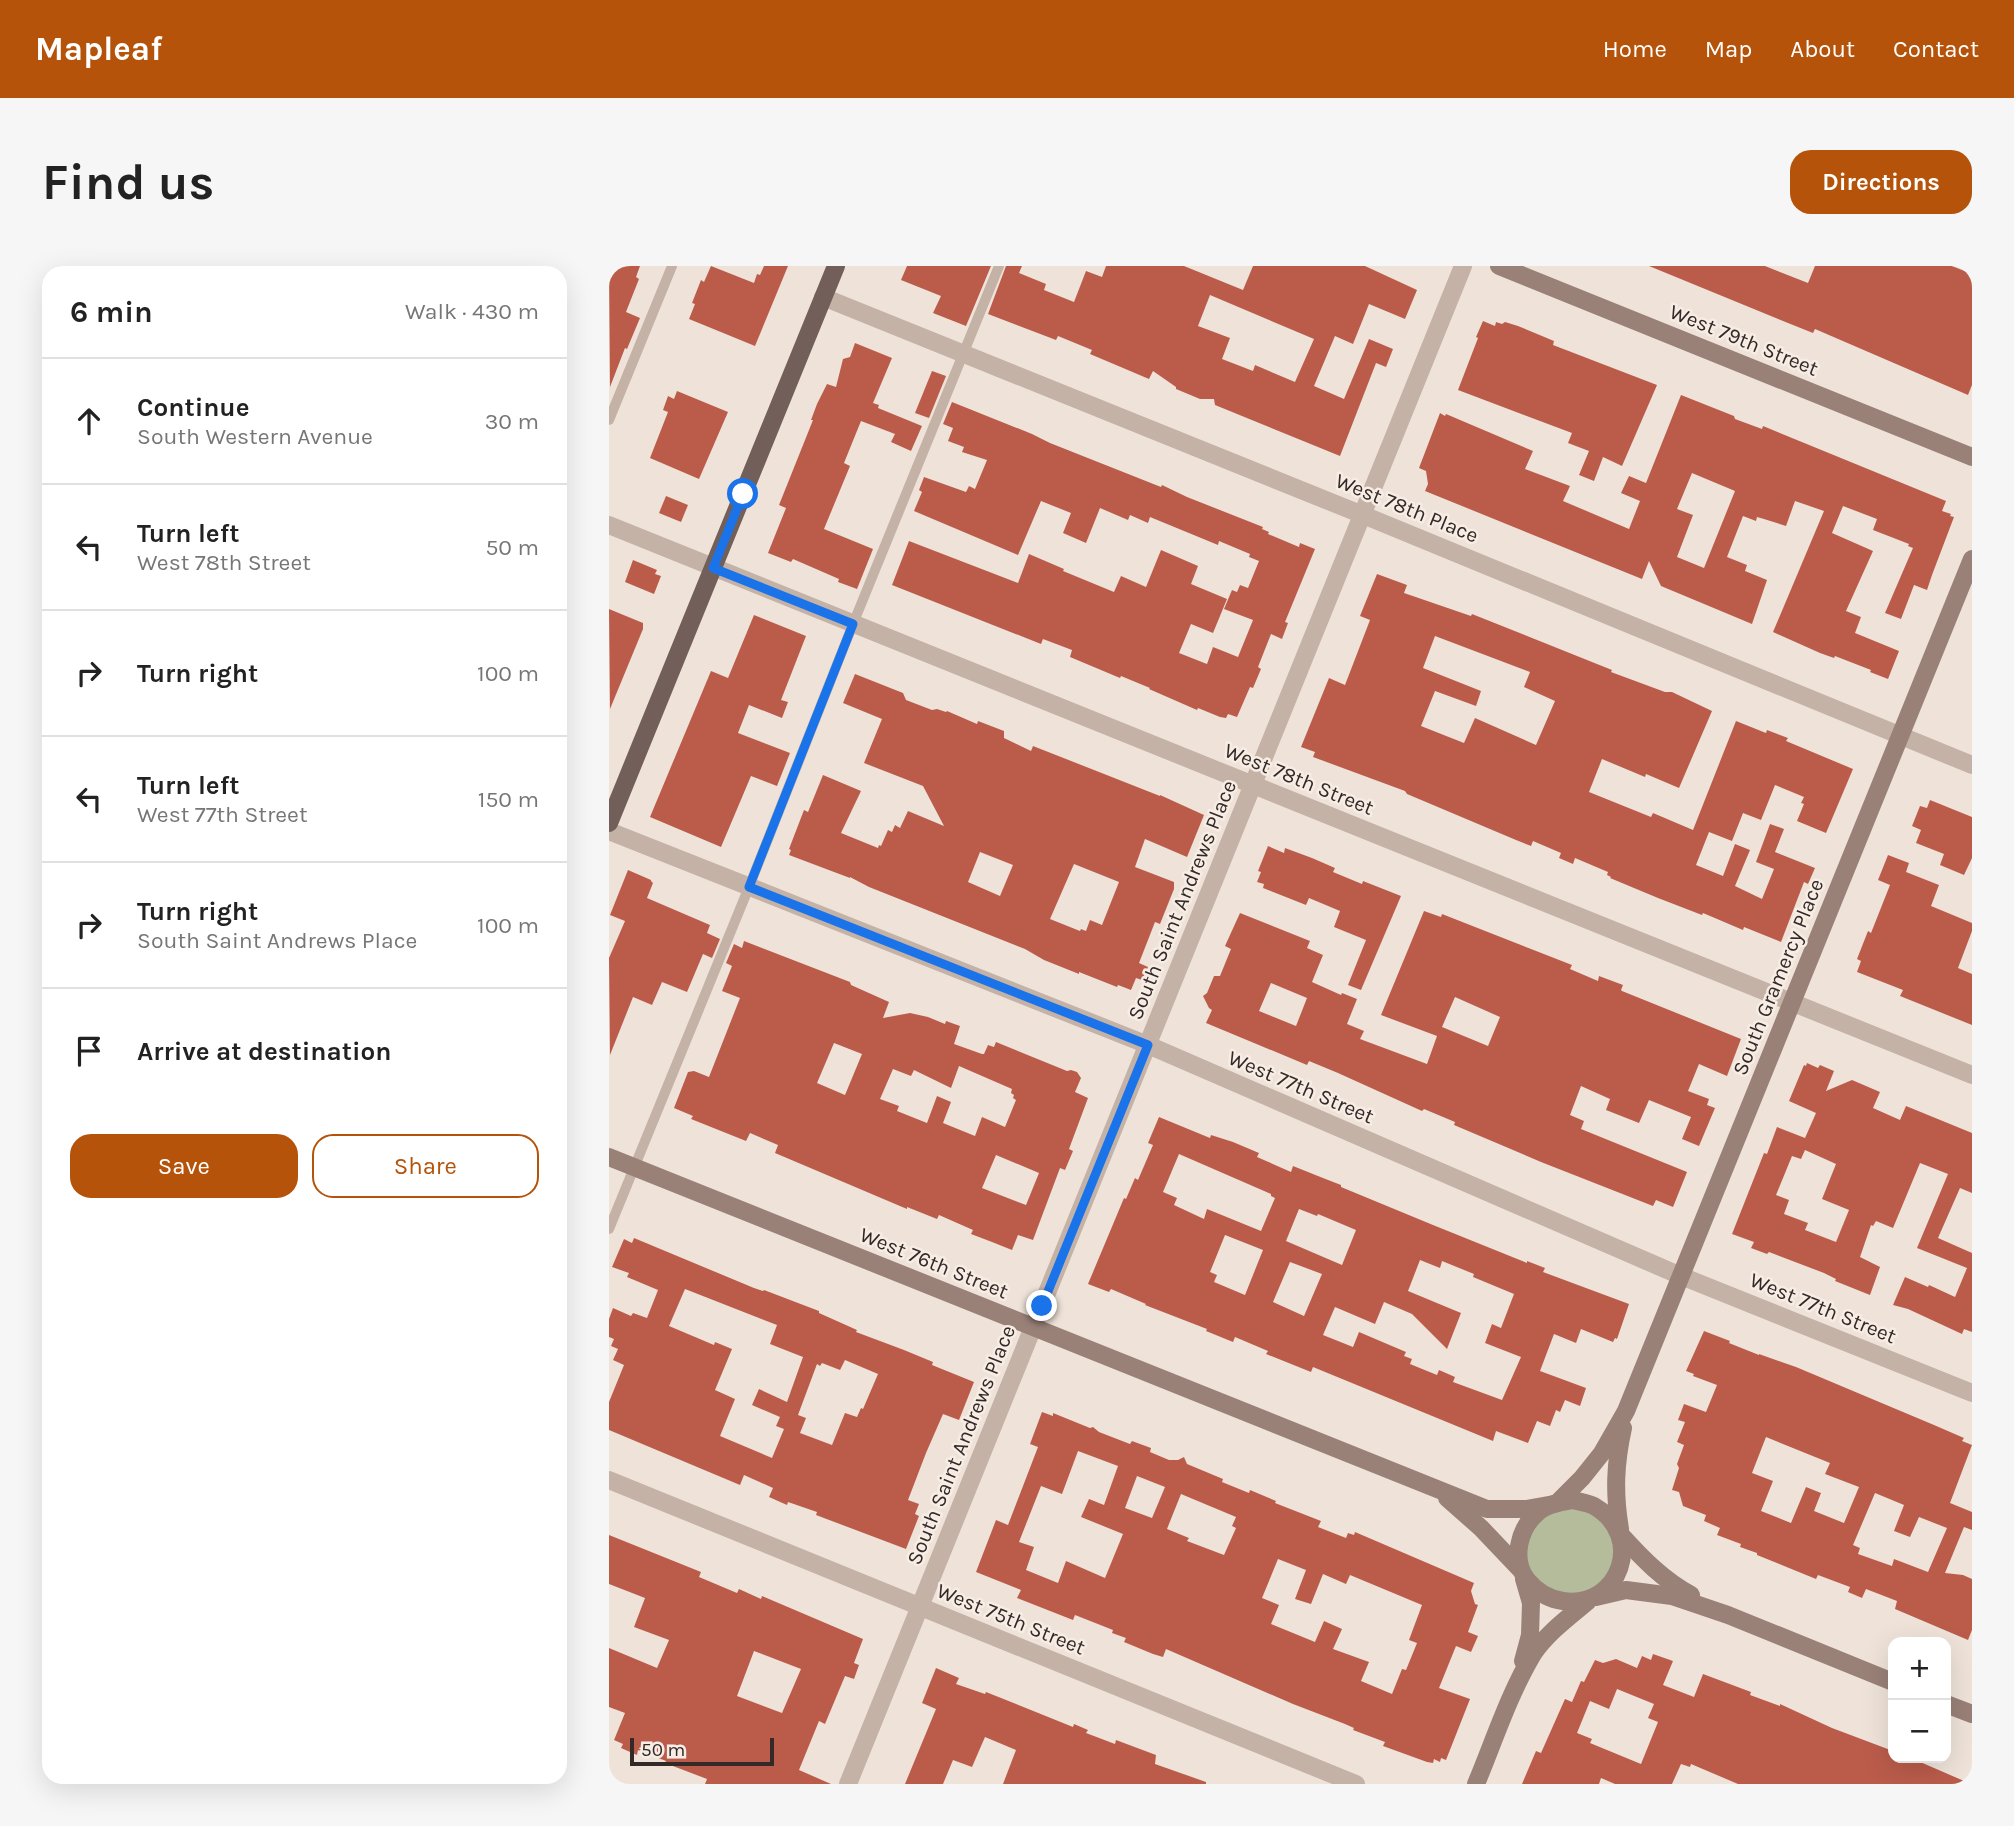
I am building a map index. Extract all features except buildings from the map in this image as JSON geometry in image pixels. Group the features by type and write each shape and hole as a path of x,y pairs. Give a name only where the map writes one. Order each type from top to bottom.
{"main road":[{"path":"609,823 836,266"}],"street":[{"name":"South Saint Andrews Place","path":"848,1784 1463,266"},
{"name":"West 79th Street","path":"1499,266 1972,457"},
{"name":"West 78th Place","path":"823,298 1363,515 1972,765"},
{"name":"West 78th Street","path":"609,525 1972,1075"},
{"name":"South Gramercy Place","path":"1555,1503 1582,1478 1602,1452 1626,1411 1972,559"},
{"name":"West 77th Street","path":"609,831 1148,1045 1681,1276 1972,1393"},
{"name":"West 76th Street","path":"609,1157 1487,1509 1526,1509 1555,1503"},
{"name":"South Gramercy Place","path":"1620,1534 1615,1498 1616,1455 1626,1411"},
{"name":"West 75th Street","path":"609,1480 1356,1784"},
{"name":"West 76th Street","path":"1437,1489 1481,1528 1521,1572"},
{"path":"1513,1693 1530,1635 1531,1603 1521,1572 1518,1550 1525,1527 1539,1511 1555,1503 1573,1500 1593,1505 1611,1519 1620,1534 1644,1561 1678,1588 1728,1615"},
{"path":"1476,1784 1513,1693 1534,1652 1562,1623 1606,1589 1619,1572 1624,1551 1620,1534"},
{"path":"1521,1572 1534,1589 1555,1600 1574,1603 1626,1590 1672,1596 1728,1615 1888,1680"},
{"path":"1951,1706 1972,1714"}],"lane":[{"path":"609,420 672,266"},
{"path":"609,1229 999,266"}],"green space":[{"path":"1574,1504 1606,1521 1619,1552 1606,1582 1575,1598 1536,1585 1522,1548 1544,1513"}],"route":[{"path":"743,494 713,568 853,624 749,887 1148,1045 1042,1306"}]}
